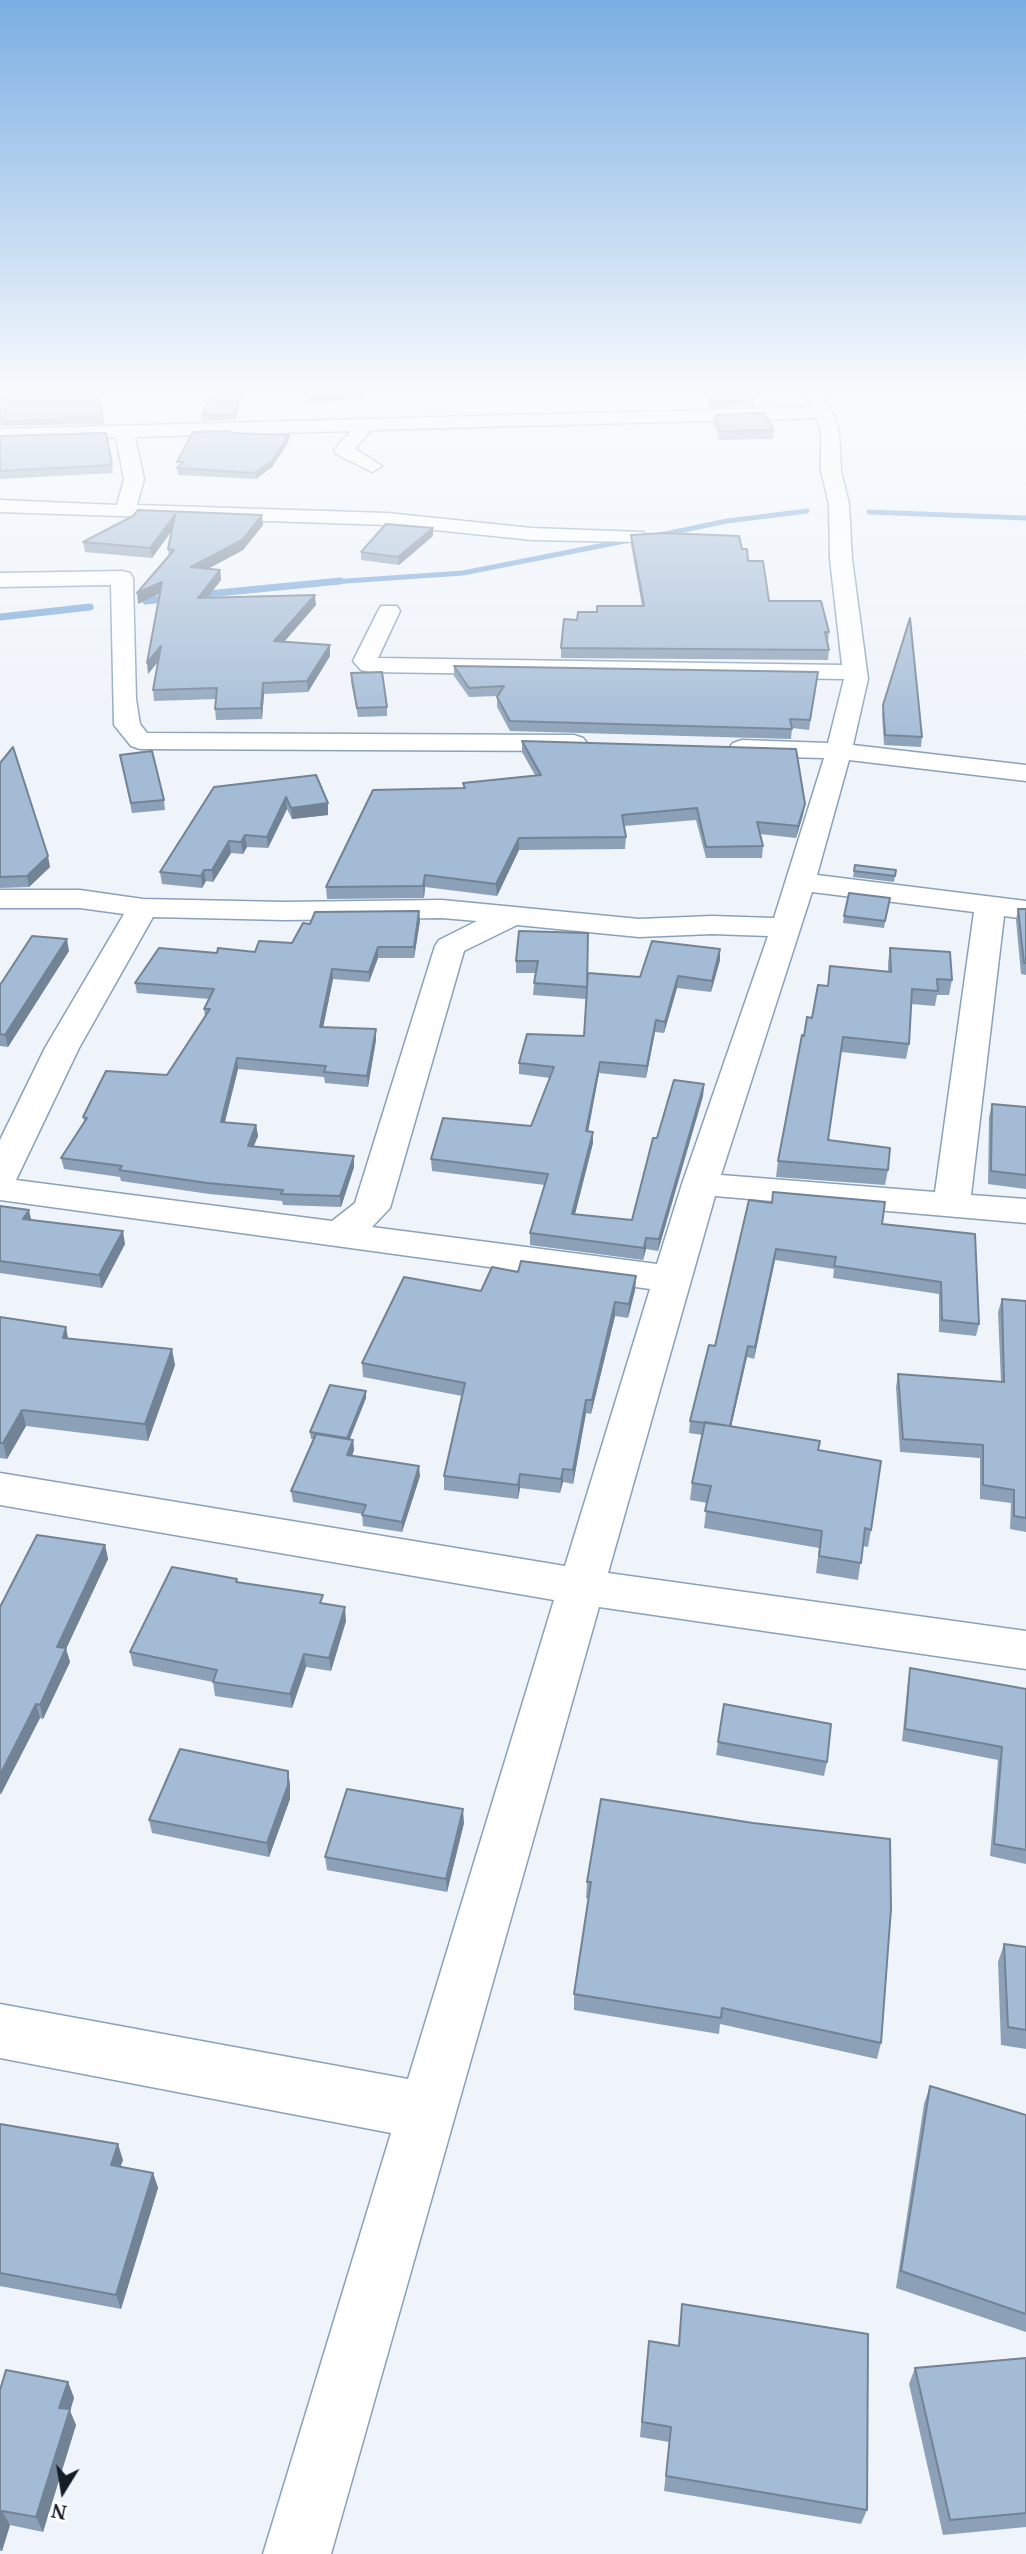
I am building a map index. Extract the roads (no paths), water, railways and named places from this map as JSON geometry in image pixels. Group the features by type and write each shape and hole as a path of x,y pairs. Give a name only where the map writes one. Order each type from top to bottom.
{"street":[{"path":"164,512 387,519 532,534 636,536"},
{"path":"297,2554 700,1184 802,881 839,751 856,679 841,559 839,512"},
{"path":"0,580 122,578 124,699 127,725 140,741 598,744"},
{"path":"389,611 365,661 369,665 855,672"},
{"path":"721,747 839,751 1026,773"},
{"path":"802,881 1026,910"},
{"path":"0,899 80,900 143,908 284,911 442,909 639,928 712,925 786,928"},
{"path":"952,1204 990,905"},
{"path":"0,1176 62,1048 143,908"},
{"path":"402,910 450,946"},
{"path":"337,1236 372,1208 450,946 512,916"},
{"path":"700,1184 1026,1210"},
{"path":"0,1189 673,1279"},
{"path":"372,1208 401,1244"},
{"path":"0,1489 581,1587 1026,1650"},
{"path":"0,2031 426,2111"}],"waterway":[{"path":"655,536 727,521 798,512"},
{"path":"874,512 1026,518"},
{"path":"326,582 463,573 635,539"},
{"path":"326,582 340,581"},
{"path":"197,595 326,582"},
{"path":"317,583 326,582"},
{"path":"146,601 171,598"},
{"path":"0,617 90,607"}]}
